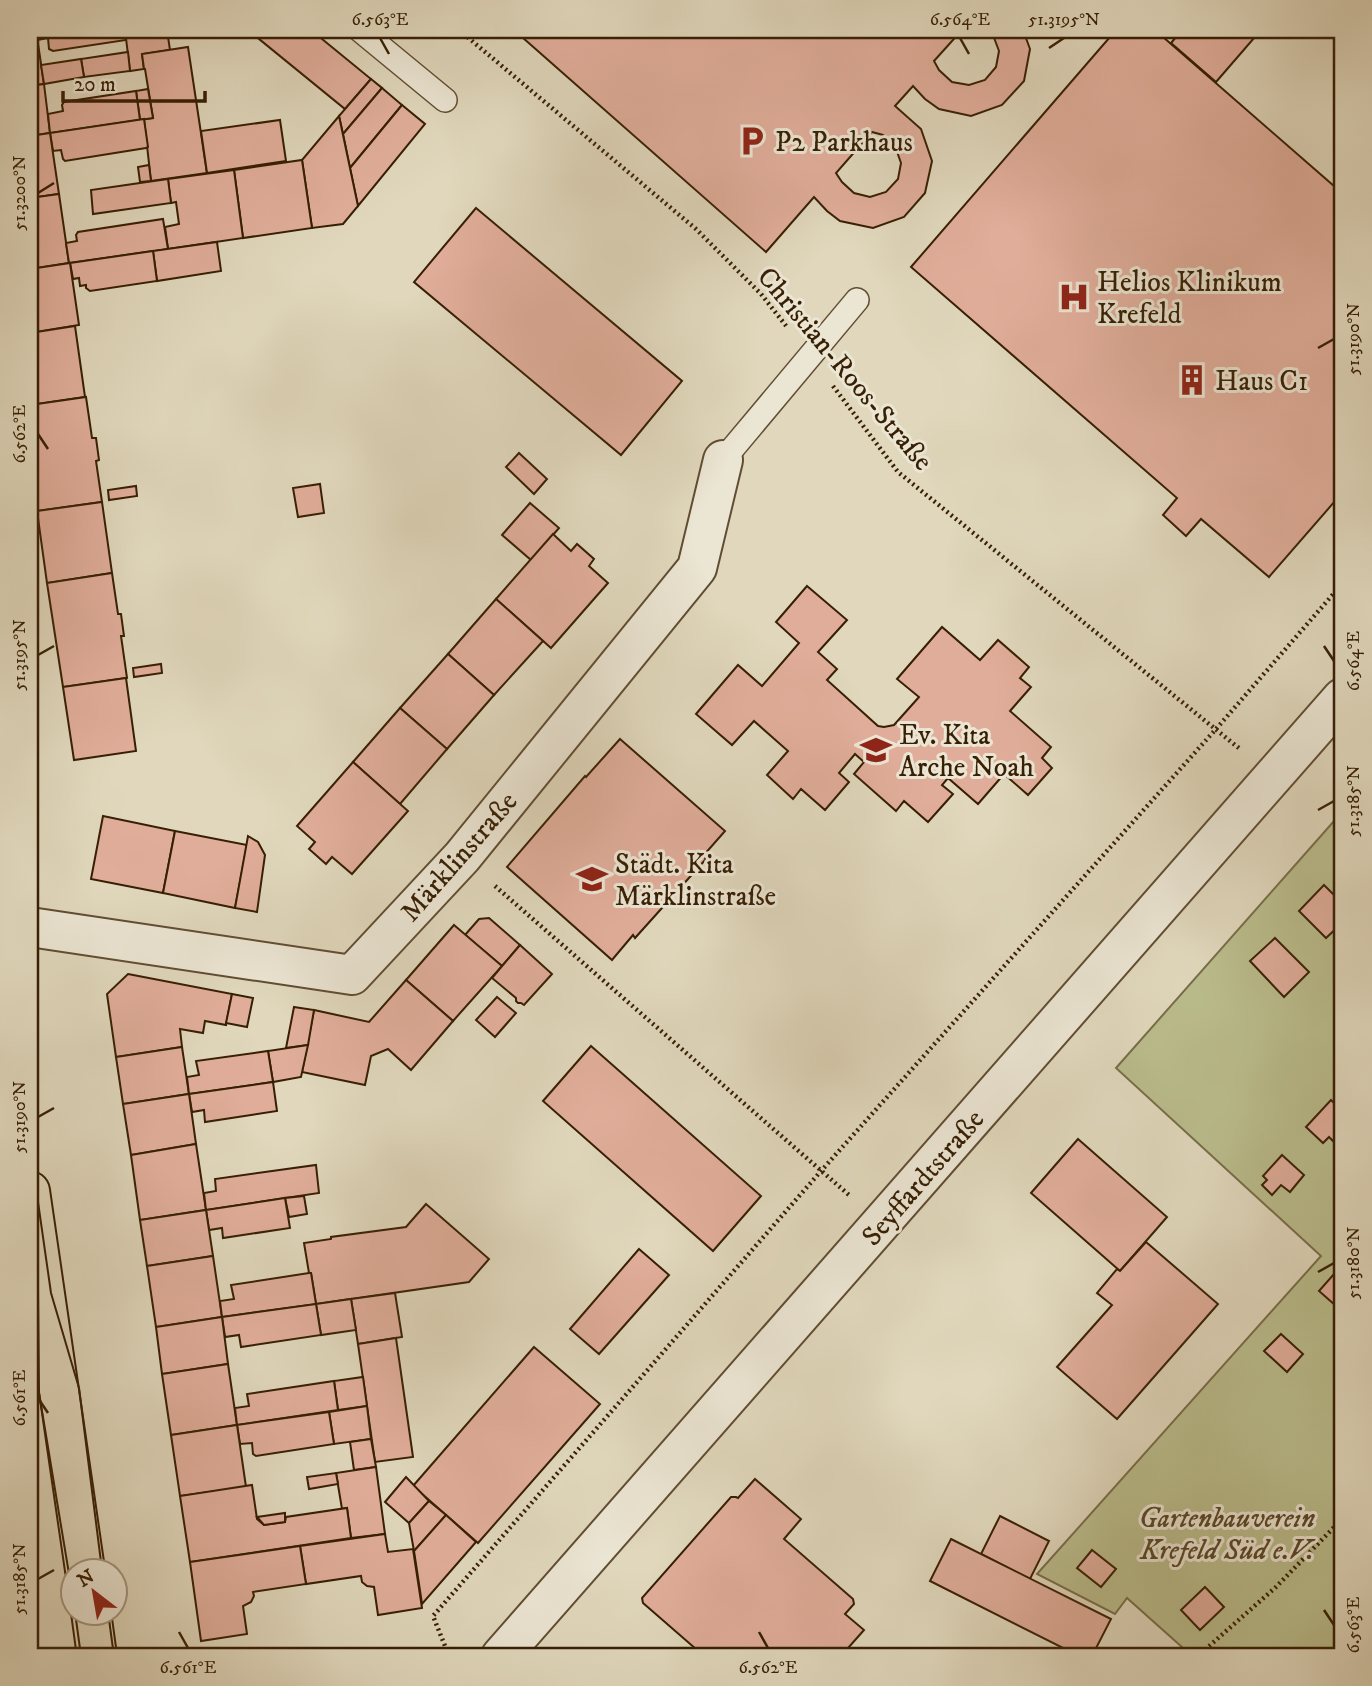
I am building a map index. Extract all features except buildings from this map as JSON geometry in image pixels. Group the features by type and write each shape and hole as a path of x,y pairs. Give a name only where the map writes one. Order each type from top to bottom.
{"main road":[{"path":"30,1191 83,1556"},
{"path":"93,1626 97,1656"}],"street":[{"name":"Märklinstraße","path":"30,928 352,975 462,857 697,568 723,460"},
{"name":"Seyffardtstraße","path":"501,1656 1342,698"}],"lane":[{"path":"360,30 445,100"},
{"path":"723,460 857,300"}],"path":[{"name":"Christian-Roos-Straße","path":"459,30 696,229 761,294 898,472 1273,777"},
{"path":"449,1656 433,1616 821,1171 1342,584"},
{"path":"462,857 882,1223"},
{"path":"1202,1656 1199,1654 1276,1587 1342,1519"}],"green space":[{"name":"Gartenbauverein Krefeld Süd e.V.","path":"1342,812 1342,1656 1192,1656 1127,1598 1115,1614 1037,1574 1321,1256 1116,1068"}],"tram line":[{"path":"30,1146 51,1293 79,1388 100,1556"},
{"path":"30,1234 38,1292 39,1393 66,1556"},
{"path":"77,1626 81,1656"},
{"path":"110,1626 114,1656"}],"place":[{"name":"P2 Parkhaus","path":"752,141"},
{"name":"Helios Klinikum Krefeld","path":"1074,297"},
{"name":"Haus C1","path":"1192,380"},
{"name":"Ev. Kita Arche Noah","path":"876,750"},
{"name":"Städt. Kita Märklinstraße","path":"592,879"}]}
